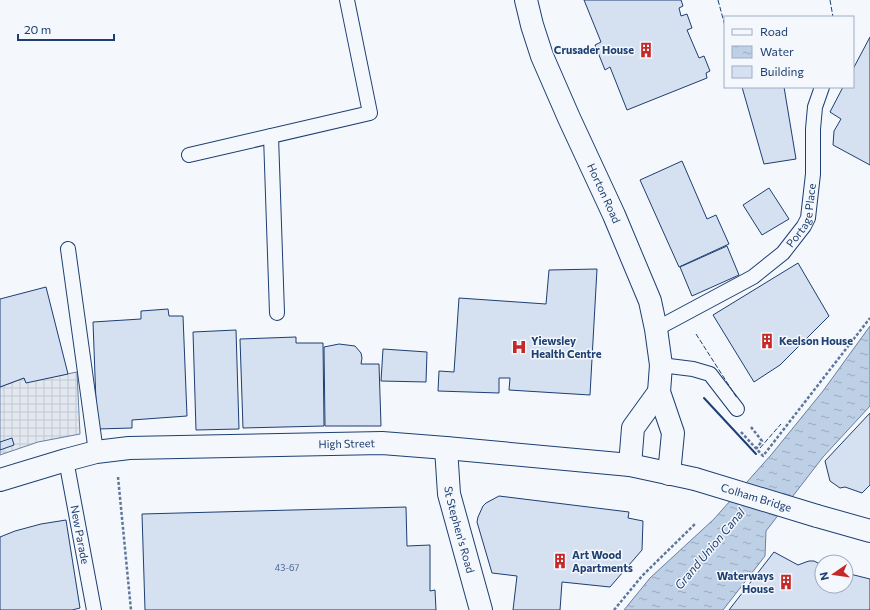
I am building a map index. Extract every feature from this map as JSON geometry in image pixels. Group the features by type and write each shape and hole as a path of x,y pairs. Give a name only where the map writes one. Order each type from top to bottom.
{"street":[{"name":"Horton Road","path":"526,0 542,56 614,215 650,300 661,364 659,392 673,433 669,474"},
{"path":"630,465 633,428 659,392"},
{"name":"High Street","path":"0,480 66,460 106,451 135,448 382,443 630,465 695,479"},
{"name":"St Stephen's Road","path":"446,448 449,494 481,610"},
{"name":"Colham Bridge","path":"695,479 870,531"}],"lane":[{"path":"189,156 370,113 347,0"},
{"name":"Portage Place","path":"656,329 753,277 783,253 804,226 808,218 813,174 813,129 815,107 822,88"},
{"path":"271,136 277,314"},
{"path":"68,249 106,451"},
{"path":"661,364 692,369 710,374 737,409"},
{"name":"New Parade","path":"66,460 94,610"}],"path":[{"path":"756,449 763,456 870,318"},
{"path":"106,451 131,610"},
{"path":"614,610 642,576 695,524"}],"shaded area":[{"path":"77,372 80,434 38,442 0,455 0,387 24,378 26,382"}],"water":[{"name":"Grand Union Canal","path":"870,326 870,406 823,457 766,531 765,556 723,610 624,610 650,578 714,519 771,455 823,391"}],"building":[{"name":"Crusader House","path":"584,0 681,0 683,6 679,8 681,16 687,14 692,28 687,30 699,58 704,56 710,71 706,73 707,78 627,110 610,67 605,70 595,45 601,42"},
{"path":"870,37 870,165 833,145 834,131 841,119 830,112 842,88 854,88 854,67"},
{"path":"742,88 784,88 796,159 764,164"},
{"path":"682,161 707,219 716,215 729,244 679,267 640,180"},
{"path":"769,188 789,219 762,235 743,205"},
{"path":"727,246 739,275 692,296 680,267"},
{"name":"Keelson House","path":"798,263 829,316 780,365 754,382 713,315"},
{"path":"597,269 590,395 509,390 510,378 499,378 499,393 438,391 439,371 454,372 459,298 546,304 549,270"},
{"path":"46,287 68,374 26,383 24,378 0,387 0,299"},
{"path":"168,309 169,316 183,316 187,416 132,420 132,428 97,429 93,322 141,319 141,311"},
{"path":"236,330 239,429 196,430 193,332"},
{"path":"296,337 296,343 323,343 324,426 243,428 240,339"},
{"path":"339,344 355,346 361,353 361,364 379,364 381,426 325,426 324,347"},
{"path":"383,349 427,352 426,382 381,381"},
{"path":"870,413 870,485 862,493 845,487 840,488 830,481 825,461"},
{"path":"12,438 14,445 0,450 0,442"},
{"name":"Art Wood Apartments","path":"499,496 629,512 628,518 643,521 642,550 610,587 562,582 560,610 513,610 517,576 492,573 477,522 483,506"},
{"path":"406,507 407,546 430,545 430,591 435,590 436,610 145,610 142,514"},
{"path":"66,520 80,608 72,610 0,610 0,537 41,524"},
{"name":"Waterways House","path":"774,552 798,565 809,561 814,561 814,594 854,594 854,575 870,579 870,610 729,610"}],"fence":[{"path":"718,0 724,22"},
{"path":"830,0 833,16"},
{"path":"696,334 737,398"},
{"path":"760,448 781,424"}],"wall":[{"path":"704,398 756,454"}],"place":[{"name":"Crusader House","path":"646,50"},
{"name":"Keelson House","path":"767,341"},
{"name":"Yiewsley Health Centre","path":"519,347"},
{"name":"Art Wood Apartments","path":"560,561"},
{"name":"Waterways House","path":"786,582"}]}
